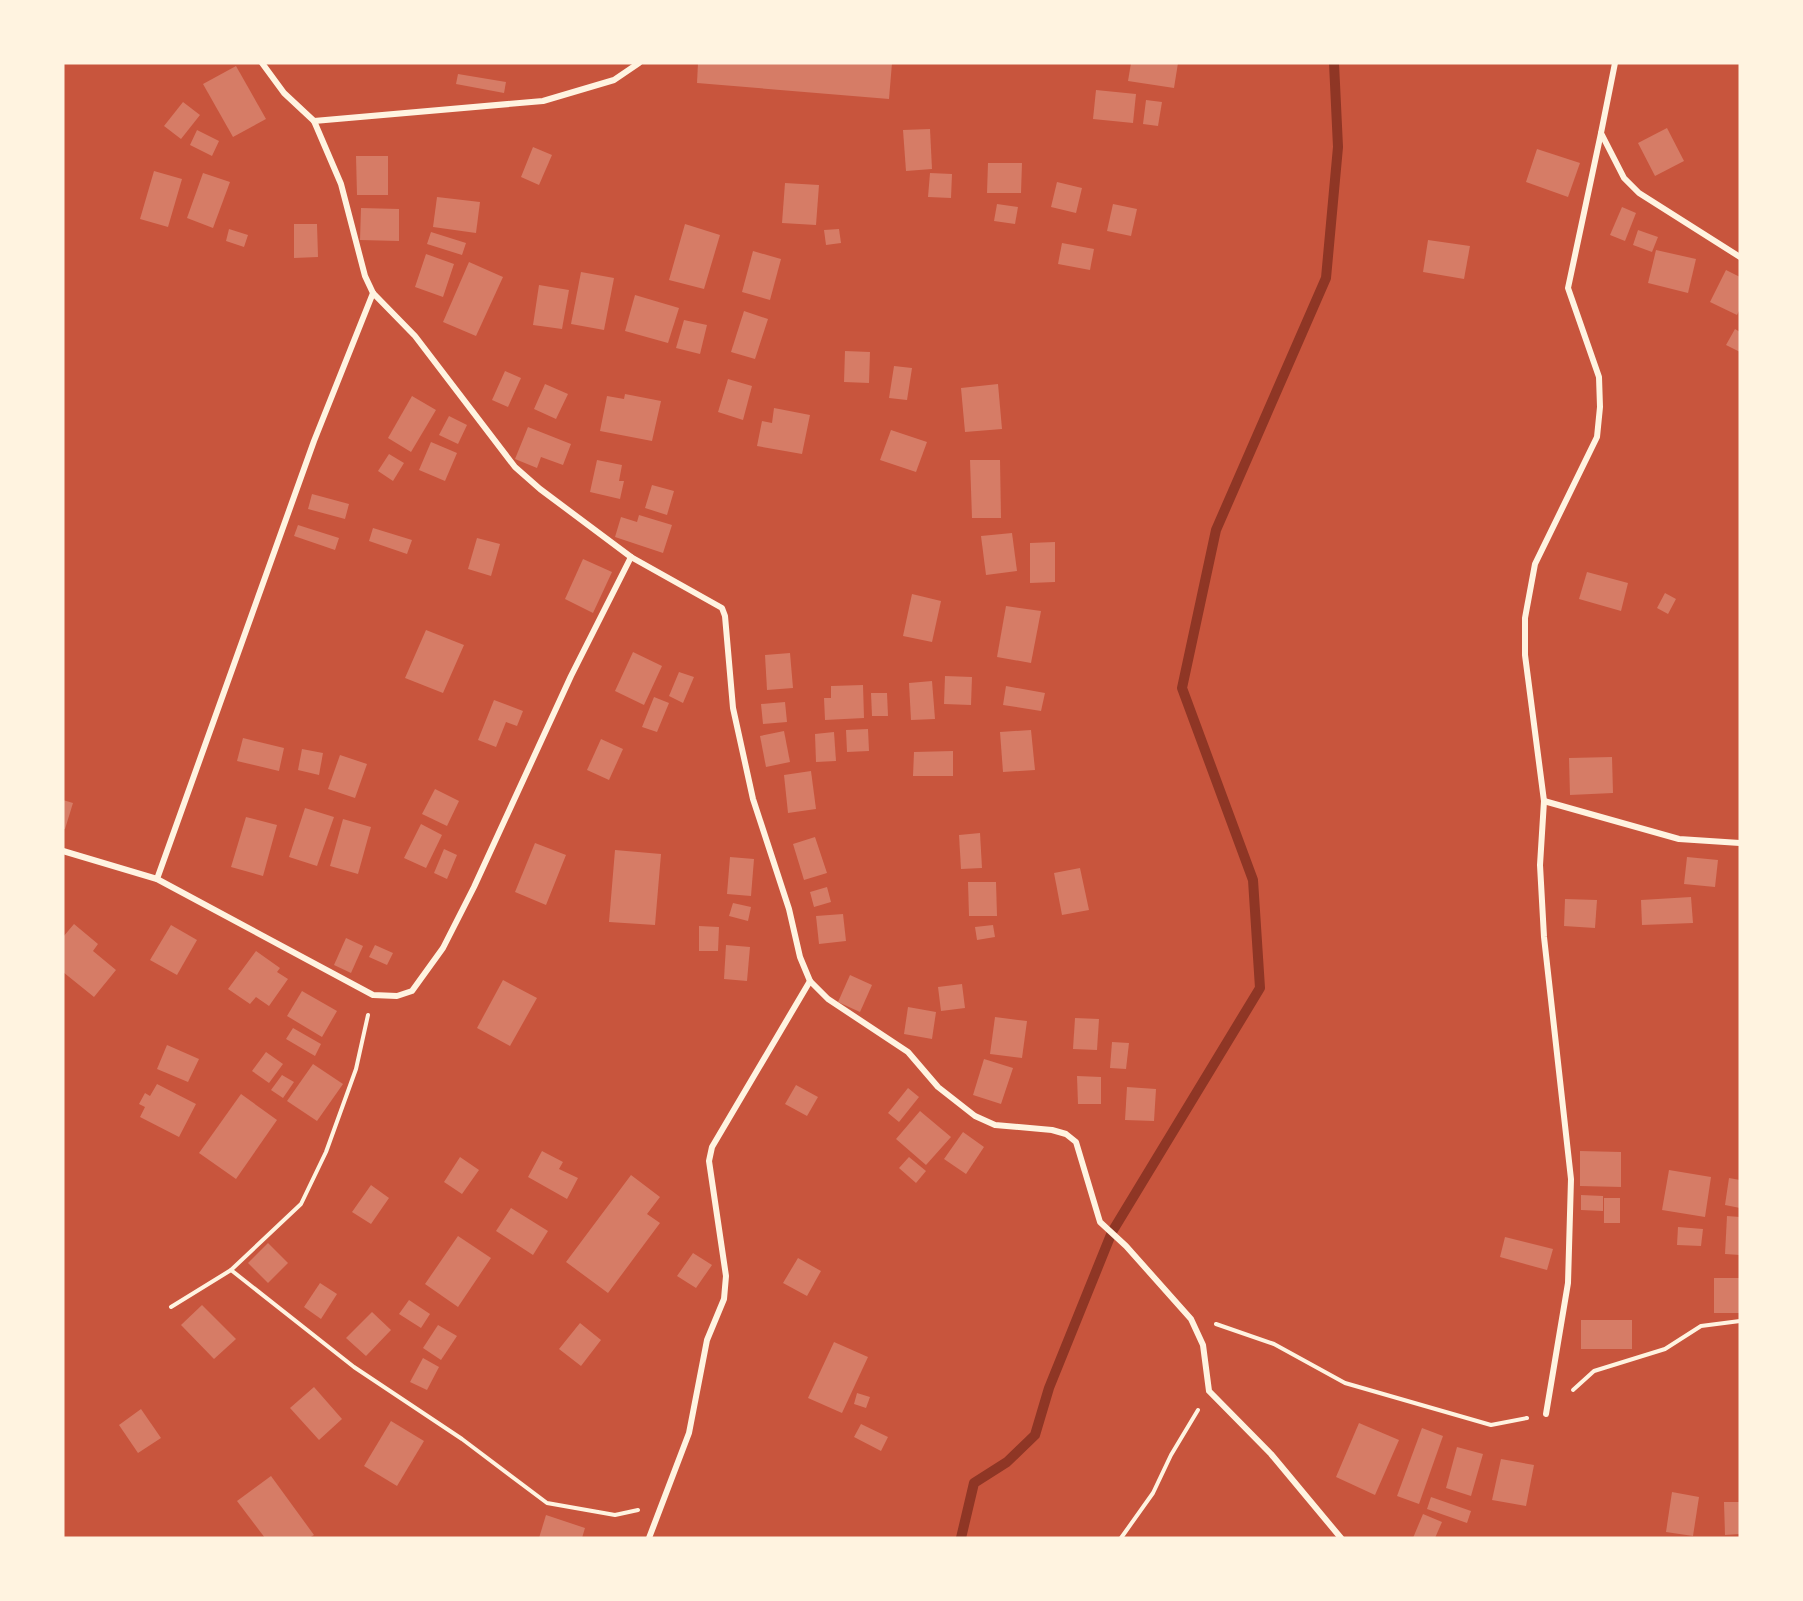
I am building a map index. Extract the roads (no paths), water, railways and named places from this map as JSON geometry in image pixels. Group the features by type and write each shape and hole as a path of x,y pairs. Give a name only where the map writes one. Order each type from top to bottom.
{"street":[{"path":"262,63 284,93 314,121 341,184 365,276 373,293 415,336 515,466 540,489 631,558 722,608 733,708 753,799 789,909 800,957 810,981 828,999 908,1053 938,1087 975,1116 995,1125 1052,1130 1066,1134 1076,1142 1100,1222 1126,1246 1191,1319 1203,1345 1209,1391 1271,1454 1341,1538"},
{"path":"314,121 543,101 614,80 639,63"},
{"path":"1546,1414 1569,1283 1570,1179 1544,938 1540,865 1545,801 1525,655 1525,618 1536,564 1597,437 1600,407 1599,377 1568,288 1615,63"},
{"path":"1601,133 1624,178 1639,193 1740,257"},
{"path":"157,879 314,441 373,293"},
{"path":"63,851 157,879 373,995 398,996 412,991 442,948 474,887 571,676 631,558"},
{"path":"1545,801 1679,839 1740,843"},
{"path":"649,1538 664,1504 688,1433 707,1340 724,1299 726,1276 709,1161 712,1147 810,981"}],"waterway":[{"path":"961,1538 974,1483 1007,1462 1035,1435 1049,1388 1112,1232 1260,988 1253,880 1182,688 1216,530 1326,278 1338,147 1334,63"}]}
